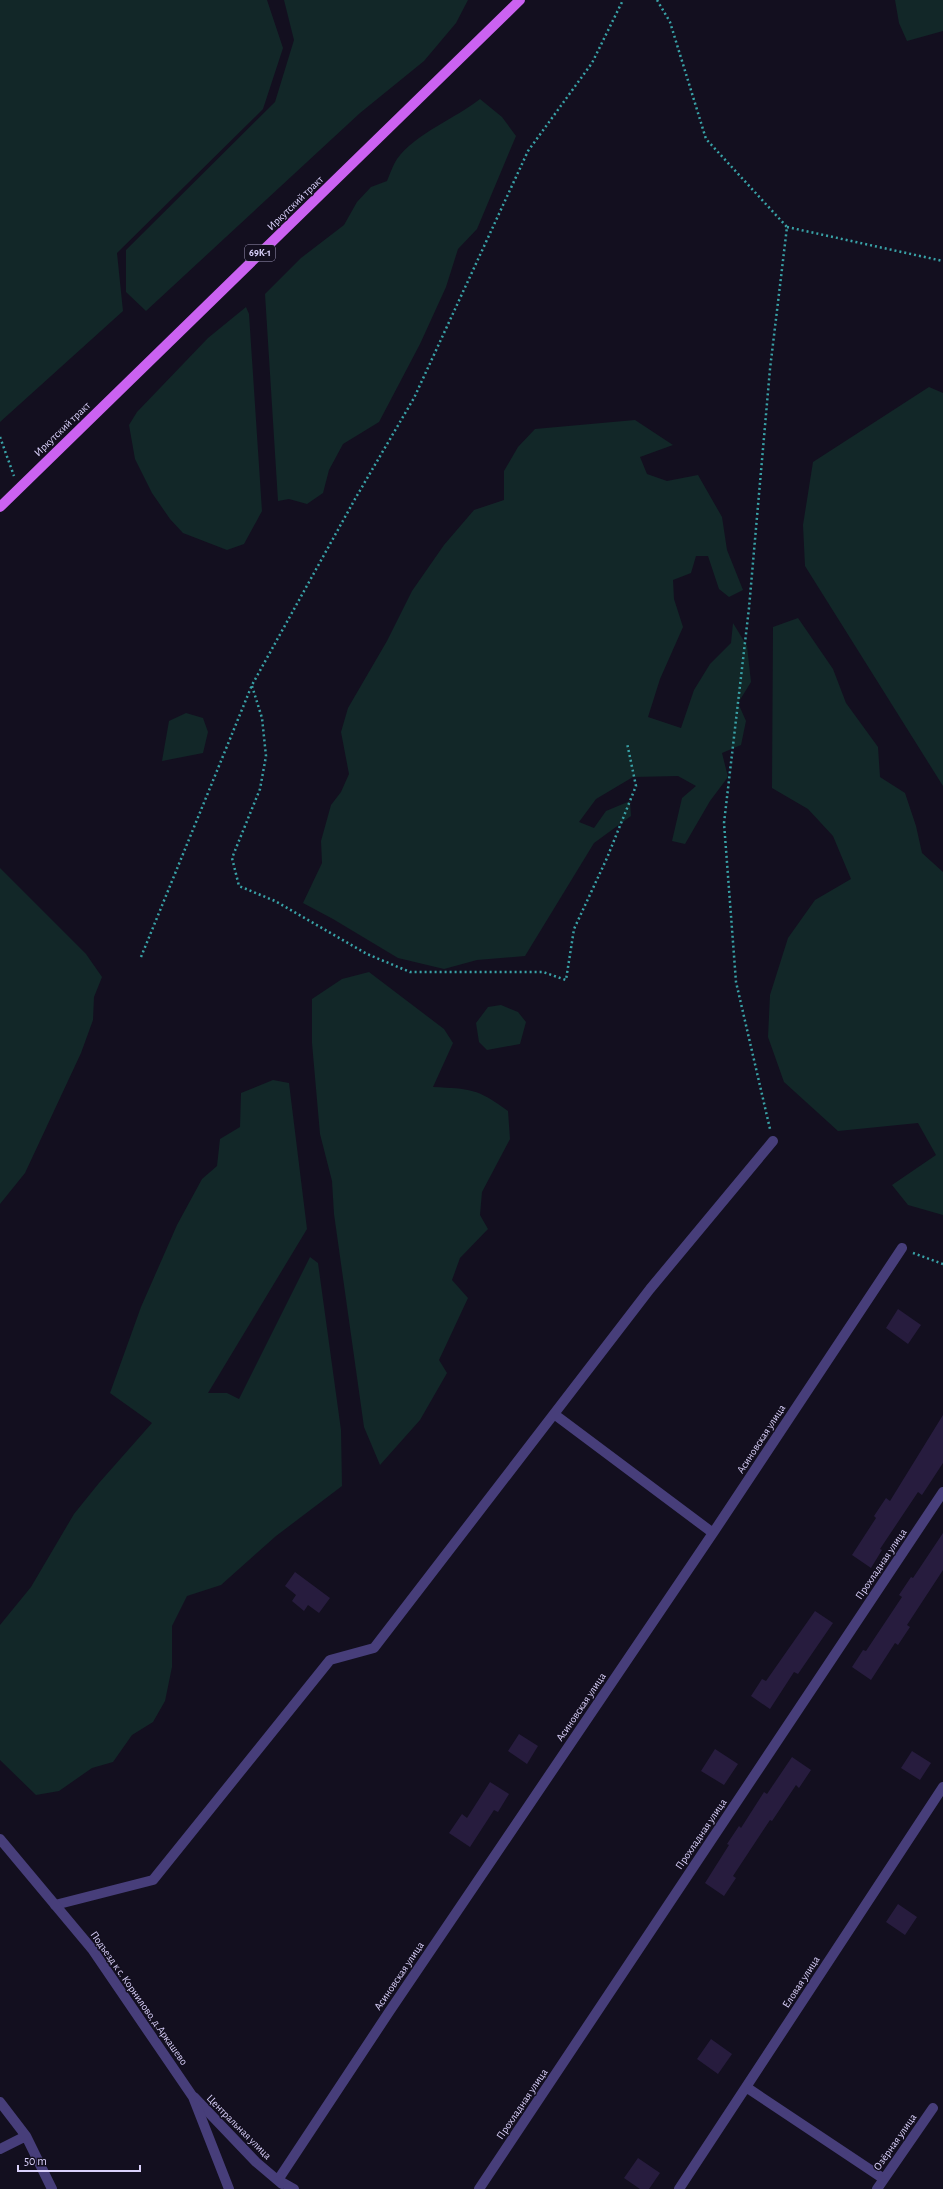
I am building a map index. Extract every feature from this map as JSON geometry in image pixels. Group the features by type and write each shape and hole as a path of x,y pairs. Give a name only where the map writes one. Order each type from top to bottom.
{"main road":[{"name":"Иркутский тракт","path":"0,507 520,0"}],"street":[{"path":"55,1905 153,1880 330,1660 374,1648 650,1289 773,1141"},
{"name":"Асиновская улица","path":"278,2180 398,1999 713,1533 902,1248"},
{"path":"554,1414 713,1533"},
{"name":"Прохладная улица","path":"479,2189 943,1492"},
{"name":"Еловая улица","path":"679,2189 943,1787"},
{"name":"Подъезд к с. Корнилово, д.Аркашево","path":"0,1839 92,1949 193,2097 229,2189"},
{"path":"746,2087 884,2179"},
{"name":"Центральная улица","path":"193,2097 256,2162 278,2180 285,2189"},
{"path":"0,2102 26,2136 52,2189"},
{"name":"Озёрная улица","path":"877,2189 933,2108"},
{"path":"0,2149 26,2136"},
{"path":"278,2180 294,2189"}],"path":[{"path":"142,957 252,685 355,499 414,398 528,151 592,63 623,0"},
{"path":"657,0 670,22 706,139 787,227 943,261"},
{"path":"773,1141 736,982 724,823 749,608 770,369 787,227"},
{"path":"0,437 18,489"},
{"path":"252,685 262,718 266,756 260,789 232,858 239,886 275,900 367,954 410,972 543,972 566,980 574,929 607,858 636,786 627,743"},
{"path":"902,1248 943,1264"}],"green space":[{"path":"0,0 267,0 283,48 263,109 117,253 123,311 0,422"},
{"path":"284,0 468,0 456,23 424,61 360,113 146,311 126,292 126,250 275,102 294,40"},
{"path":"895,0 943,0 943,31 907,41 899,23"},
{"path":"480,99 502,117 516,136 477,229 458,249 446,287 420,344 379,422 343,444 329,470 323,493 307,504 289,499 278,501 265,294 301,258 344,225 357,202 371,187 387,181 397,159 405,150 425,134"},
{"path":"246,307 249,314 262,511 244,544 227,550 183,533 170,519 152,493 135,459 129,425 137,412 208,338"},
{"path":"929,387 943,393 943,786 805,566 803,525 813,462"},
{"path":"635,420 673,445 640,457 647,474 667,481 698,475 722,517 727,550 743,590 729,597 719,589 708,556 696,556 691,573 673,580 674,599 683,627 660,679 648,717 681,728 694,690 710,664 731,643 733,623 747,646 751,682 738,703 746,721 741,745 722,753 728,777 710,801 685,844 672,841 682,798 696,786 678,776 633,777 596,799 579,822 594,828 606,811 630,801 631,816 594,843 525,956 477,960 444,969 398,958 303,903 322,863 321,841 331,805 341,792 349,774 341,732 348,708 387,641 412,591 444,545 474,510 504,500 504,471 518,447 535,429"},
{"path":"798,618 833,669 846,703 878,747 880,777 905,793 916,826 922,853 943,872 943,1215 908,1205 892,1185 936,1155 918,1123 838,1131 784,1082 768,1037 770,995 788,938 815,900 851,879 833,836 808,809 772,788 773,627"},
{"path":"186,713 203,718 208,732 203,753 162,761 169,721"},
{"path":"0,868 86,954 102,977 94,997 93,1020 81,1053 25,1173 0,1204"},
{"path":"369,972 444,1029 453,1043 433,1087 456,1088 473,1091 497,1103 508,1111 510,1139 482,1192 480,1215 488,1229 460,1258 452,1280 468,1298 439,1360 447,1373 420,1420 380,1465 364,1427 334,1214 332,1181 320,1134 312,1043 312,999 342,979"},
{"path":"501,1005 518,1012 526,1022 520,1044 487,1050 479,1042 476,1023 488,1007"},
{"path":"273,1080 289,1083 307,1229 208,1393 227,1393 239,1399 310,1257 318,1263 341,1430 342,1486 276,1536 221,1585 187,1596 172,1626 172,1667 165,1701 153,1722 132,1735 113,1762 92,1768 59,1791 36,1795 0,1760 0,1625 31,1587 74,1514 152,1423 110,1393 141,1307 177,1225 202,1179 217,1166 220,1139 240,1127 241,1093"}],"building":[{"path":"898,1309 921,1325 908,1344 886,1328"},
{"path":"943,1415 943,1463 922,1495 918,1492 880,1549 882,1550 871,1568 852,1555 876,1518 874,1516 886,1498 890,1501"},
{"path":"943,1533 943,1570 907,1625 910,1627 898,1645 895,1643 871,1680 852,1667 863,1650 866,1651 902,1597 899,1595 911,1577 913,1578"},
{"path":"295,1572 330,1598 319,1613 308,1605 304,1611 292,1601 296,1595 285,1586"},
{"path":"815,1611 833,1623 798,1674 794,1672 770,1709 751,1696 762,1679 766,1681"},
{"path":"519,1734 538,1746 527,1764 508,1751"},
{"path":"715,1749 738,1764 724,1785 701,1771"},
{"path":"912,1751 931,1763 920,1780 901,1768"},
{"path":"792,1757 811,1770 799,1788 796,1785 772,1821 770,1820 733,1876 736,1878 724,1896 705,1883 739,1826 741,1828 764,1792 767,1794"},
{"path":"490,1782 509,1794 498,1812 494,1810 470,1847 449,1833 462,1814 467,1818"},
{"path":"898,1904 917,1917 905,1935 886,1922"},
{"path":"711,2039 732,2054 718,2074 697,2059"},
{"path":"638,2158 660,2173 649,2189 640,2189 624,2178"}]}
